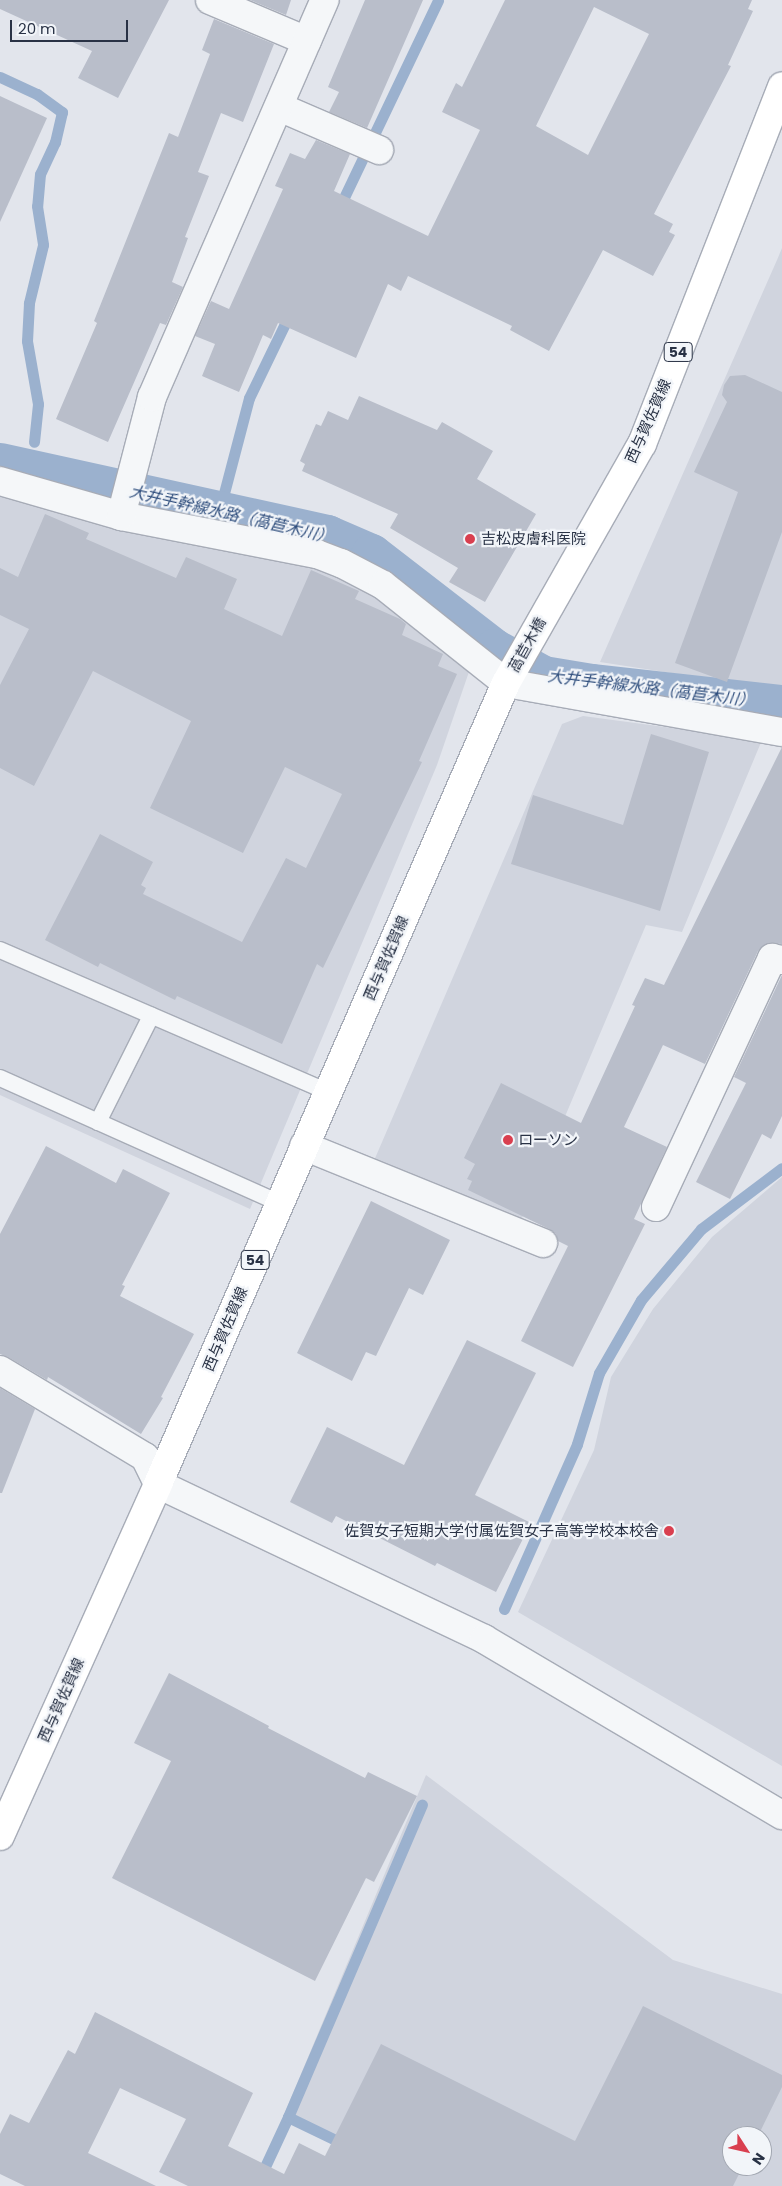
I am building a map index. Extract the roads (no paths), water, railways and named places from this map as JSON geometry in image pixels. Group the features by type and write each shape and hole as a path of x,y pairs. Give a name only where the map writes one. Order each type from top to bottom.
{"main road":[{"name":"西与賀佐賀線","path":"549,606 642,444 782,86"},
{"name":"萵苣木橋","path":"506,683 549,606"},
{"name":"西与賀佐賀線","path":"0,1836 158,1484 506,683"}],"street":[{"path":"210,0 307,41"},
{"path":"121,516 152,397 325,0"},
{"path":"279,107 372,146"},
{"path":"0,481 121,516 317,554 341,563 383,585 506,683 782,732"},
{"path":"656,1207 772,958 782,960"},
{"path":"304,1146 543,1243"},
{"path":"0,1370 145,1457 158,1484 484,1639 782,1815"}],"lane":[{"path":"0,950 328,1092"},
{"path":"98,1122 150,1016"},
{"path":"0,1078 280,1203"}],"waterway":[{"path":"339,208 438,0"},
{"path":"0,77 37,94 62,112 55,142 40,174 37,206 43,245 29,303 27,341 38,404 34,442"},
{"path":"223,497 249,398 290,313"},
{"name":"大井手幹線水路（萵苣木川）","path":"0,463 327,535 371,554 494,649 543,676 591,684 782,705"},
{"path":"504,1609 577,1444 599,1373 641,1300 701,1229 782,1168"},
{"path":"256,2186 288,2117 422,1804"},
{"path":"288,2117 346,2145"}],"place":[{"name":"吉松皮膚科医院","path":"470,539"},
{"name":"ローソン","path":"508,1140"},
{"name":"佐賀女子短期大学付属佐賀女子高等学校本校舎","path":"669,1531"}]}
